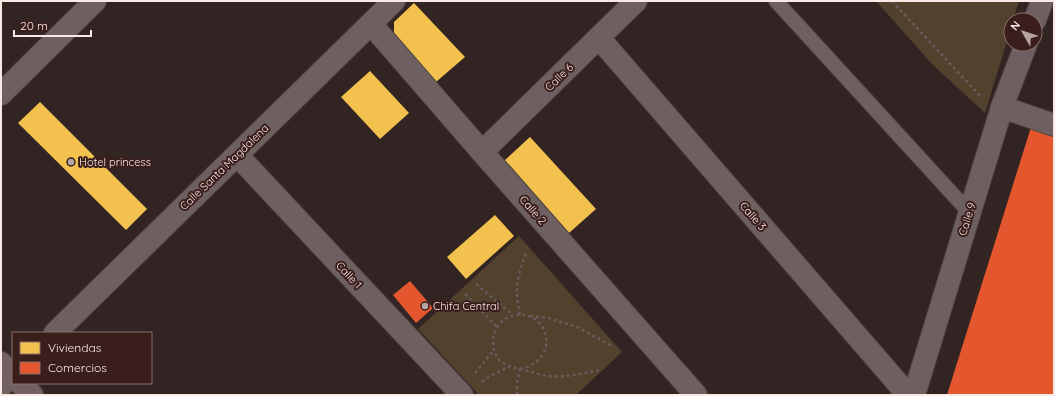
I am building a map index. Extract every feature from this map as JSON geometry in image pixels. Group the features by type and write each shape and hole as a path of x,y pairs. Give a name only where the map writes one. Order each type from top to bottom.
{"street":[{"path":"3,87 95,1"},
{"name":"Calle Santa Magdalena","path":"56,332 394,1"},
{"name":"Calle 6","path":"482,152 636,1"},
{"path":"1038,12 1042,1"},
{"name":"Calle 2","path":"371,24 696,395"},
{"name":"Calle 3","path":"599,38 908,395"},
{"name":"Calle 9","path":"914,395 969,212 1001,112 1023,52"},
{"path":"1001,112 1054,125"},
{"name":"Calle 1","path":"237,155 462,395"},
{"path":"19,384 32,395"}],"lane":[{"path":"776,1 969,212"}],"path":[{"path":"892,1 1001,112"},
{"path":"520,315 516,298 517,280 527,251"},
{"path":"476,284 514,316"},
{"path":"465,294 497,327"},
{"path":"600,370 575,375 549,376 509,367 502,363 496,356 493,336 497,327 503,320 520,315 548,318 577,326 612,346"},
{"path":"520,369 530,367 538,362 544,355 547,346 547,337 543,328 537,321 529,316"},
{"path":"474,375 494,350"},
{"path":"481,383 492,375 509,367"},
{"path":"517,395 517,383 520,369"}],"shaded area":[{"path":"876,1 1019,1 1016,12 1003,12 1004,52 985,113 931,63"},
{"path":"519,236 622,352 576,395 479,395 418,329"}],"building: Viviendas":[{"path":"414,3 465,57 436,82 394,34 394,22"},
{"path":"370,71 409,113 380,139 341,97"},
{"path":"40,102 147,209 126,230 18,123"},
{"path":"530,137 596,209 569,233 504,161"},
{"path":"495,215 514,236 466,279 447,257"}],"building: Comercios":[{"path":"1032,124 1054,132 1054,395 947,395"},
{"path":"410,281 433,308 416,323 393,295"}],"place":[{"name":"Hotel princess","path":"71,162"},
{"name":"Chifa Central","path":"425,306"}]}
